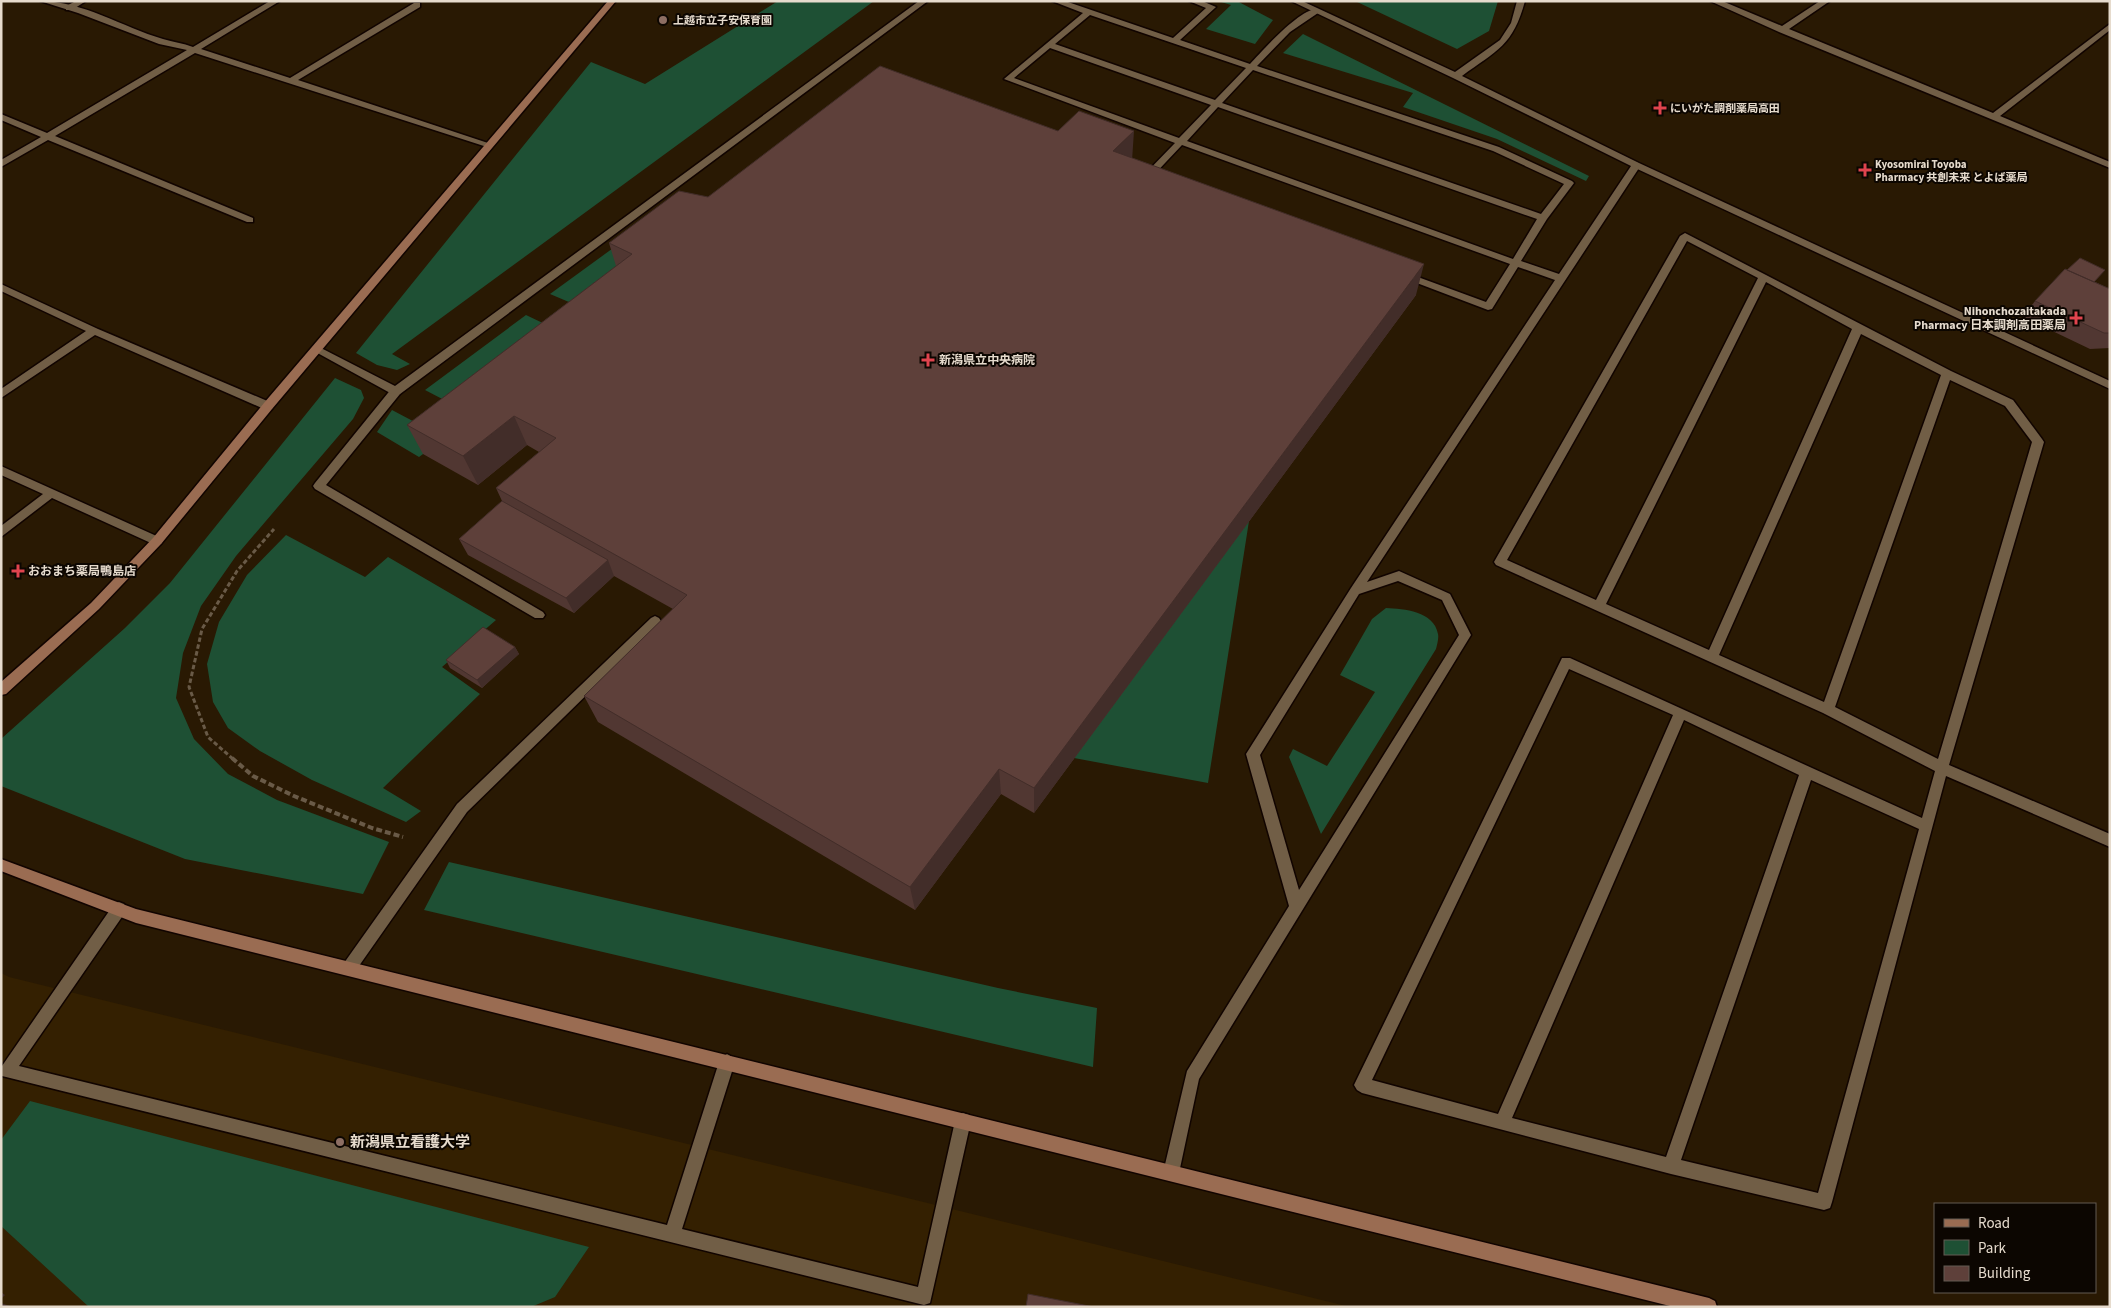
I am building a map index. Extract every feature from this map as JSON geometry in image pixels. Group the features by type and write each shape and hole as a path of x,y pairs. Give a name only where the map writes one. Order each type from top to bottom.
{"street":[{"path":"44,1 69,8 162,42 195,50 490,145"},
{"path":"69,8 82,1"},
{"path":"1,164 276,1"},
{"path":"539,615 319,486 396,390 924,1"},
{"path":"1056,1 1496,149 1569,183 1543,218 1488,307 1396,272"},
{"path":"1175,40 1212,7 1192,1"},
{"path":"1295,1 1456,76 1636,165 2110,385"},
{"path":"1456,76 1503,42 1515,23 1522,1"},
{"path":"1714,1 2110,165"},
{"path":"1782,30 1826,1"},
{"path":"1,690 95,606 157,541 268,406 610,2"},
{"path":"290,81 417,5"},
{"path":"1155,181 1145,178 1286,30 1315,11"},
{"path":"1089,12 1008,79 1562,279"},
{"path":"1994,118 2110,26"},
{"path":"1050,45 1217,102 1543,218"},
{"path":"1,117 250,220"},
{"path":"1297,907 1253,754 1355,591 1636,165"},
{"path":"1926,826 1566,662 1362,1085 1671,1166 1824,1202 1942,768 2038,442 2008,403 1858,328 1685,236 1500,562 1828,709 1942,768 2110,841"},
{"path":"1599,606 1764,277"},
{"path":"4,292 268,406"},
{"path":"1712,657 1858,328"},
{"path":"1,394 94,331"},
{"path":"317,350 396,390"},
{"path":"1828,709 1947,374"},
{"path":"1,470 50,494 157,541"},
{"path":"1,533 50,494"},
{"path":"1171,1173 1192,1076 1464,635 1446,597 1399,576 1355,591"},
{"path":"349,968 462,808 655,622"},
{"path":"1502,1123 1681,713"},
{"path":"1671,1166 1807,772"},
{"path":"1,865 136,916 1709,1307"},
{"path":"118,908 4,1073 924,1298 963,1121"},
{"path":"672,1235 726,1062"}],"path":[{"path":"274,529 238,571 202,629 189,687 208,737 253,776 294,796 372,828 435,846"}],"shaded area":[{"name":"新潟県立看護大学","path":"1,973 9,977 1350,1307 1,1307"}],"green space":[{"path":"778,1 874,1 392,354 410,364 397,370 377,365 356,353 591,62 645,84"},
{"path":"1218,1 1237,1 1273,20 1255,44 1206,29 1231,5"},
{"path":"1355,1 1498,1 1489,31 1457,49"},
{"path":"1303,34 1589,176 1586,181 1497,139 1403,107 1413,93 1283,53"},
{"path":"686,195 707,203 576,305 550,294"},
{"path":"526,315 549,326 448,402 425,390"},
{"path":"335,378 361,390 364,398 353,419 236,556 201,606 183,653 176,698 194,739 228,774 277,800 389,842 363,894 185,859 1,786 1,739 125,628 170,583"},
{"path":"392,410 445,438 419,457 377,432"},
{"path":"1249,521 1208,783 1074,758"},
{"path":"286,535 365,577 388,557 496,620 442,667 480,694 383,788 421,811 406,822 312,780 260,751 228,728 213,702 207,664 219,622 247,575"},
{"path":"1386,608 1417,613 1431,620 1438,634 1436,649 1321,834 1289,757 1293,749 1327,766 1375,692 1340,675 1372,619"},
{"path":"449,862 998,988 1097,1008 1093,1067 424,910"},
{"path":"30,1101 589,1247 555,1297 531,1307 89,1307 1,1226 1,1140"}],"building":[{"path":"880,66 1058,131 1079,111 1134,131 1113,151 1424,264 1034,788 999,769 910,887 584,696 687,595 496,488 556,438 514,416 463,456 407,425 632,254 609,243 679,191 708,197"},
{"path":"2080,258 2105,270 2094,282 2067,270"},
{"path":"2065,269 2110,289 2110,333 2104,333 2035,301"},
{"path":"502,501 608,560 566,598 459,539"},
{"path":"483,627 515,647 477,680 446,660"},
{"path":"1028,1294 1094,1307 1026,1307"}],"place":[{"name":"上越市立子安保育園","path":"663,20"},
{"name":"にいがた調剤薬局高田","path":"1660,108"},
{"name":"Kyosomirai Toyoba Pharmacy 共創未来 とよば薬局","path":"1865,170"},
{"name":"Nihonchozaitakada Pharmacy 日本調剤高田薬局","path":"2076,318"},
{"name":"新潟県立中央病院","path":"928,360"},
{"name":"おおまち薬局鴨島店","path":"18,571"},
{"name":"新潟県立看護大学","path":"340,1142"}]}
